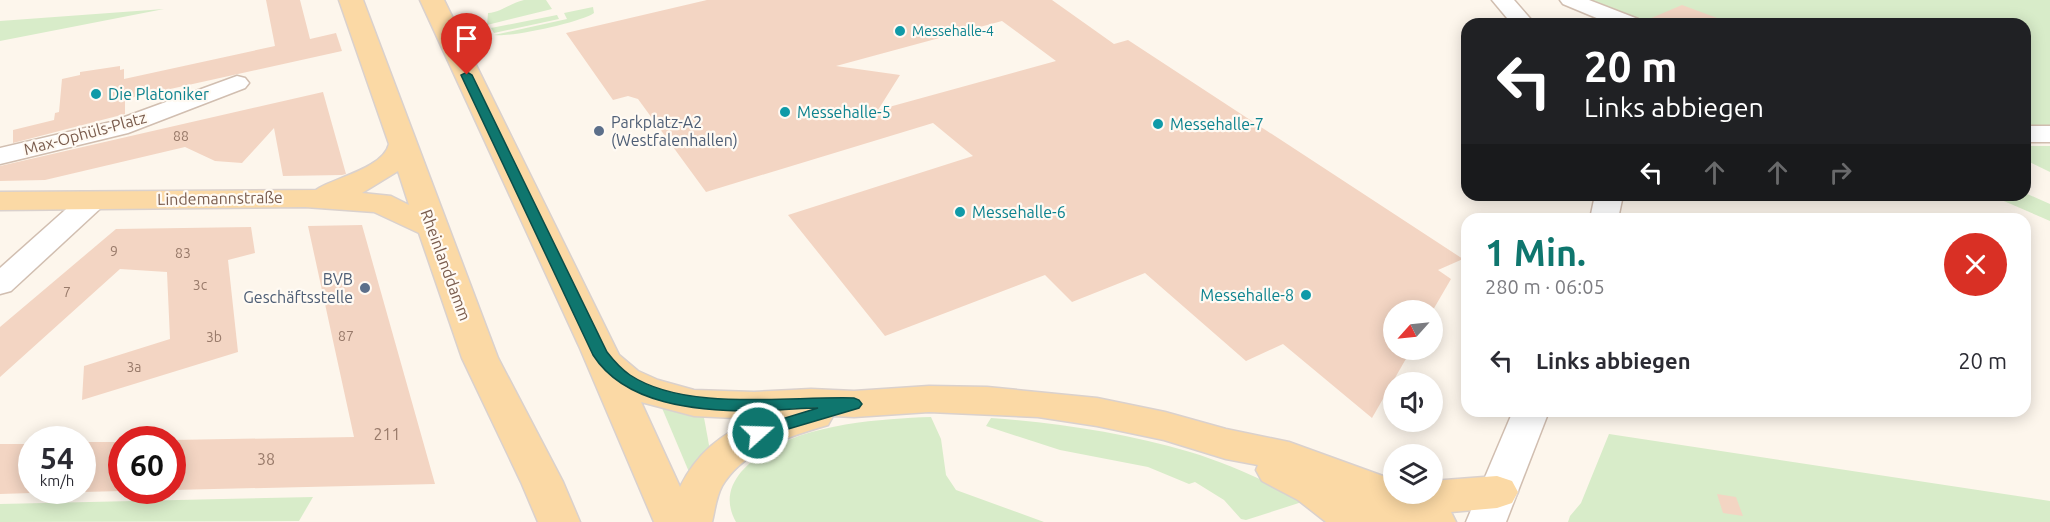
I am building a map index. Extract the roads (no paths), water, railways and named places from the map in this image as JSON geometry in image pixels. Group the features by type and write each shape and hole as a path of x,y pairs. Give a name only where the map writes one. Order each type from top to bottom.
{"main road":[{"name":"Rheinlanddamm","path":"351,0 480,358 542,482 559,522"},
{"path":"432,0 601,355 675,522"},
{"path":"305,198 335,192 364,181 389,164 402,151 402,144"},
{"name":"Lindemannstraße","path":"0,201 305,198 380,203 433,228"},
{"path":"601,355 608,365 626,380 646,390 694,403 754,406 811,402 854,404 929,399 1038,404 1097,412 1165,426 1226,444 1289,457 1409,515"},
{"path":"692,522 696,502 711,470 739,444 781,424 854,404"},
{"path":"1226,444 1313,489 1358,522"},
{"path":"1313,489 1409,515 1492,507"}],"street":[{"path":"1502,0 1518,18"},
{"path":"1570,0 1615,18"},
{"name":"Max-Ophüls-Platz","path":"0,156 119,128 237,83"},
{"path":"2031,134 2050,134"},
{"path":"0,284 93,200"},
{"path":"1492,507 1529,417"}],"place":[{"name":"Messehalle-4","path":"900,31"},
{"name":"Die Platoniker","path":"96,94"},
{"name":"Messehalle-5","path":"785,112"},
{"name":"Messehalle-7","path":"1158,124"},
{"name":"Parkplatz-A2 (Westfalenhallen)","path":"599,131"},
{"name":"Messehalle-6","path":"960,212"},
{"name":"BVB Geschäftsstelle","path":"365,288"},
{"name":"Messehalle-8","path":"1306,295"}]}
